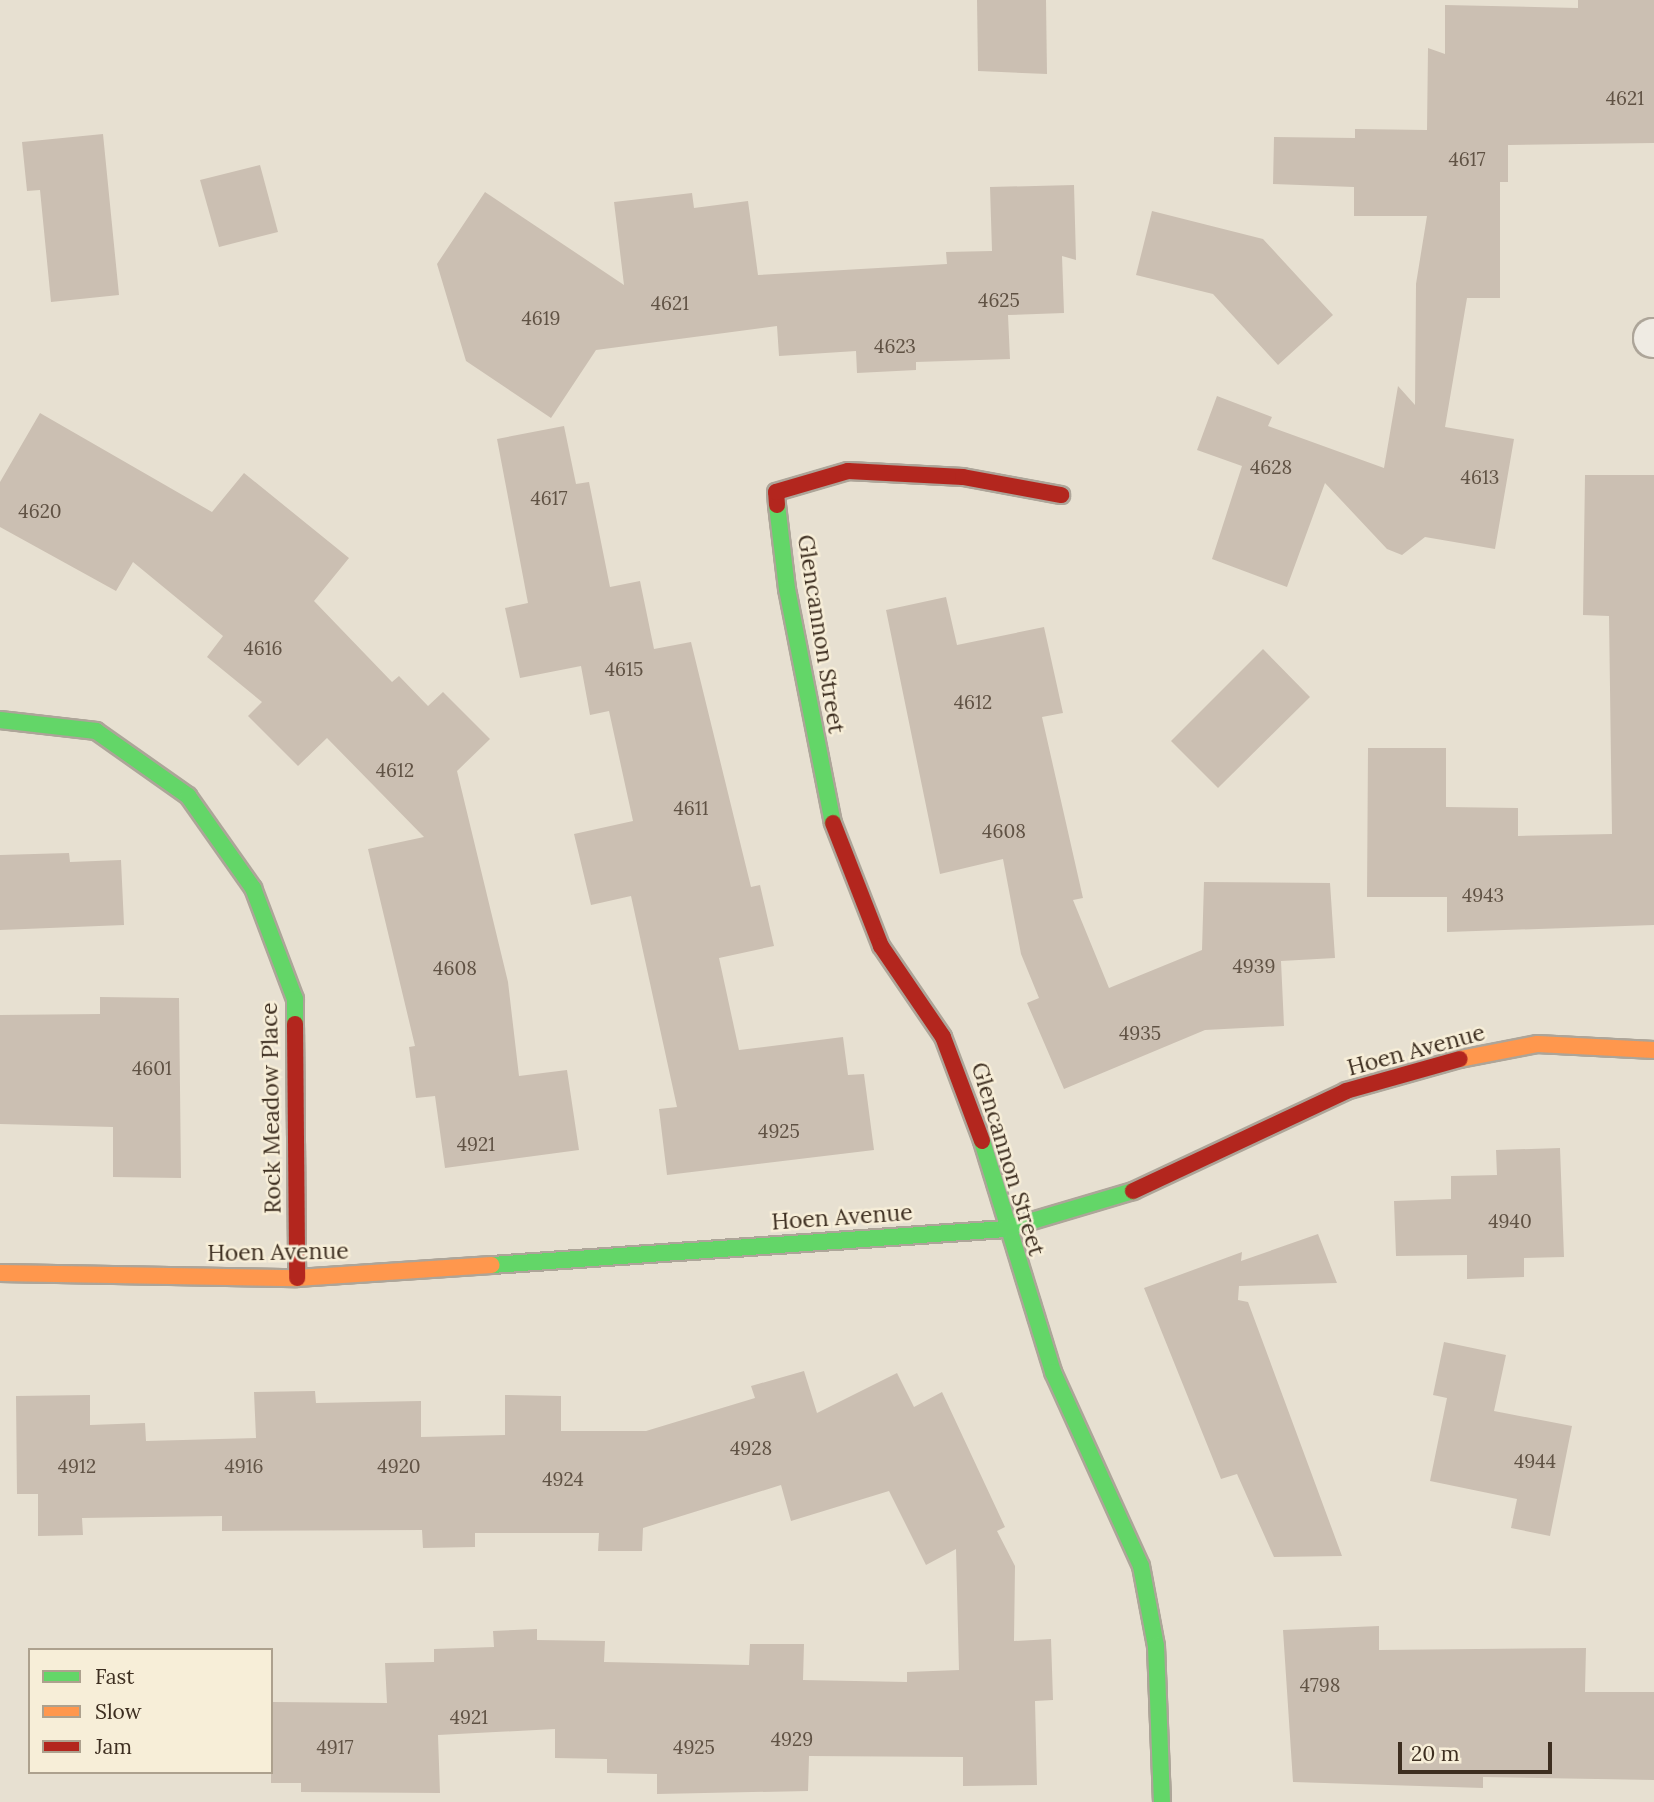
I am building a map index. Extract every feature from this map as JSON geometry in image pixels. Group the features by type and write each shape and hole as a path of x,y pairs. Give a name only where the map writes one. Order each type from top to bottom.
{"street":[{"name":"Glencannon Street","path":"1061,495 962,477 848,471 776,492 787,589 827,804 881,946 943,1038 965,1086 1005,1229 1053,1372 1142,1566 1156,1646 1162,1802"},
{"name":"Rock Meadow Place","path":"0,720 96,731 188,796 253,888 295,999 297,1278"},
{"name":"Hoen Avenue","path":"0,1273 297,1278 1005,1229 1110,1202 1346,1091 1429,1065 1537,1044 1654,1050"}],"building":[{"path":"977,0 1046,0 1047,74 978,71"},
{"path":"1578,0 1654,0 1654,143 1508,145 1508,182 1500,182 1500,298 1467,298 1445,427 1514,439 1495,549 1425,537 1402,555 1387,549 1325,483 1287,587 1212,559 1242,466 1197,450 1217,396 1272,417 1268,426 1384,468 1398,386 1415,405 1416,284 1427,216 1354,216 1354,187 1273,184 1274,137 1355,138 1355,129 1427,130 1428,48 1445,54 1445,5 1578,8"},
{"path":"103,134 119,295 51,302 40,190 27,191 22,142"},
{"path":"260,165 278,232 219,247 200,180"},
{"path":"1074,185 1076,260 1062,256 1064,313 1008,315 1010,359 916,362 916,370 857,373 856,351 779,356 777,326 596,350 551,418 466,361 437,264 485,192 624,285 614,202 692,193 694,208 748,201 758,275 947,264 946,252 992,251 990,187"},
{"path":"1152,211 1263,239 1333,315 1278,365 1213,294 1136,275"},
{"path":"40,413 212,512 244,473 349,558 314,601 392,682 399,676 428,706 443,692 490,739 457,771 508,982 519,1076 567,1070 579,1150 445,1168 435,1096 416,1098 409,1047 415,1046 368,849 424,837 327,738 298,766 248,716 262,702 207,657 223,636 133,562 116,591 0,527 0,482"},
{"path":"564,426 576,484 589,482 610,587 640,581 654,649 691,642 751,887 760,885 774,946 719,958 739,1050 843,1037 848,1075 864,1074 874,1150 667,1175 659,1109 677,1107 631,896 591,905 574,834 633,821 609,711 590,715 581,666 520,678 505,608 528,603 497,439"},
{"path":"1585,475 1654,475 1654,925 1447,932 1447,897 1367,897 1368,748 1446,748 1446,807 1518,808 1518,836 1612,834 1609,616 1583,615"},
{"path":"946,597 957,645 1044,627 1063,713 1042,717 1083,898 1073,900 1109,988 1202,950 1204,882 1330,883 1335,958 1281,961 1284,1026 1205,1030 1064,1089 1027,1003 1039,998 1021,954 1003,859 940,874 886,610"},
{"path":"1263,649 1310,697 1218,788 1171,741"},
{"path":"69,853 70,862 121,860 124,925 0,930 0,855"},
{"path":"100,997 179,998 181,1178 113,1177 113,1127 0,1124 0,1015 100,1014"},
{"path":"1560,1148 1564,1257 1524,1258 1524,1277 1467,1279 1467,1255 1396,1256 1394,1201 1451,1199 1451,1176 1497,1175 1496,1150"},
{"path":"1318,1234 1337,1283 1239,1286 1238,1300 1248,1302 1342,1556 1274,1557 1237,1474 1221,1479 1144,1288 1242,1252 1241,1261"},
{"path":"1444,1342 1506,1355 1494,1411 1572,1426 1550,1536 1511,1528 1517,1499 1430,1481 1447,1398 1433,1395"},
{"path":"804,1371 817,1413 897,1373 914,1407 942,1392 1005,1527 997,1531 1015,1566 1014,1641 1051,1639 1053,1700 1035,1701 1037,1785 963,1786 963,1757 809,1756 808,1791 657,1794 657,1774 607,1773 607,1759 555,1758 555,1729 438,1735 440,1793 301,1792 301,1783 271,1783 273,1702 387,1703 385,1663 434,1662 434,1649 494,1647 493,1631 537,1629 537,1640 605,1641 604,1662 749,1665 750,1644 804,1644 803,1680 907,1682 907,1672 959,1670 956,1549 926,1565 889,1491 791,1521 781,1485 643,1528 642,1551 598,1551 599,1533 475,1533 475,1547 423,1548 422,1530 222,1531 222,1516 82,1518 83,1535 38,1536 38,1494 17,1494 16,1396 90,1395 90,1425 145,1423 146,1441 256,1438 254,1392 315,1391 316,1403 421,1401 421,1437 505,1435 505,1395 561,1396 561,1431 646,1431 755,1398 751,1386"},
{"path":"1379,1626 1379,1650 1586,1648 1585,1692 1654,1692 1654,1780 1483,1777 1483,1788 1293,1782 1283,1630"}],"traffic: fast":[{"path":"777,505 787,589 833,823"},
{"path":"0,720 96,731 188,796 253,888 295,999 295,1024"},
{"path":"982,1141 1053,1372 1141,1566 1156,1646 1162,1802"},
{"path":"492,1265 1005,1229 1133,1191"}],"traffic: slow":[{"path":"1460,1059 1537,1044 1654,1050"},
{"path":"0,1273 297,1278 492,1265"}],"traffic: jam":[{"path":"777,505 776,492 848,471 963,477 1061,495"},
{"path":"833,823 881,946 943,1037 982,1141"},
{"path":"295,1024 297,1278"},
{"path":"1133,1191 1346,1091 1460,1059"}]}
